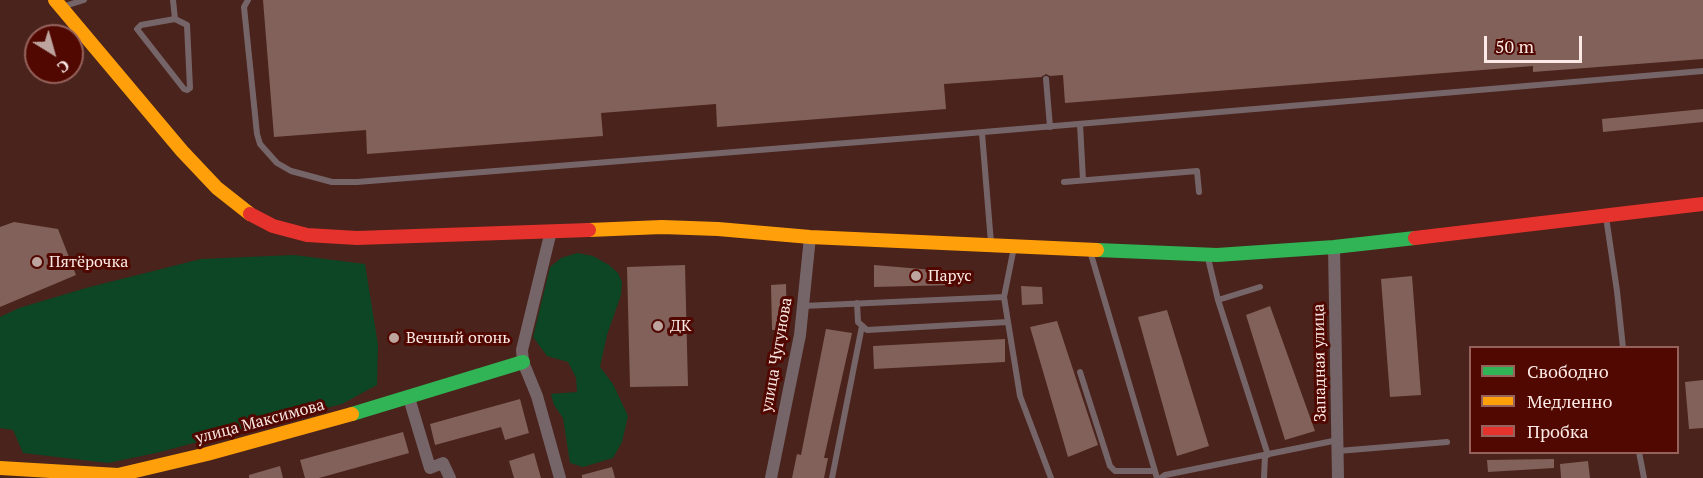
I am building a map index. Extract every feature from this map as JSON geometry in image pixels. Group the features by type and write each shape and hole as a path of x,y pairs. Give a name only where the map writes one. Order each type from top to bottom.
{"main road":[{"path":"58,4 182,151 217,188 239,207 273,226 307,235 357,238 662,227 810,237 1207,255 1258,254 1703,204"},
{"name":"улица Максимова","path":"0,468 118,476 409,398 523,362"}],"street":[{"path":"551,231 522,348 523,362 537,396 560,478"},
{"name":"улица Чугунова","path":"771,478 800,335 810,237"},
{"name":"Западная улица","path":"1334,247 1338,478"},
{"path":"409,398 430,468 443,463 450,478"},
{"path":"28,478 51,470"}],"lane":[{"path":"58,4 84,0"},
{"path":"172,0 175,19"},
{"path":"248,0 244,7 257,135 260,144 277,163 291,171 332,182 982,133 1703,71"},
{"path":"175,19 187,25 190,88 188,90 184,89 137,29 141,25 175,19"},
{"path":"1046,79 1050,127"},
{"path":"1080,124 1083,180"},
{"path":"982,133 992,244"},
{"path":"1064,182 1197,171 1199,192"},
{"path":"1606,216 1623,346"},
{"path":"1014,246 1004,297 1020,396 1051,478"},
{"path":"1089,249 1158,476"},
{"path":"1207,255 1218,300 1266,456 1264,478"},
{"path":"1218,300 1260,287"},
{"path":"803,306 1004,297"},
{"path":"857,303 858,322 867,330 1008,322"},
{"path":"832,478 862,326"},
{"path":"1080,372 1110,466 1115,471 1158,476 1266,456 1338,446 1447,442"},
{"path":"1639,454 1644,478"}],"green space":[{"path":"577,253 593,256 609,265 618,273 622,282 621,295 607,335 600,367 613,384 628,416 622,442 613,458 583,467 570,463 563,418 554,405 551,394 577,392 576,378 568,362 547,356 533,337 550,267 561,258"},
{"path":"294,255 365,264 378,345 377,385 342,404 156,453 108,463 23,453 13,430 0,428 0,317 19,308 86,288 201,259"}],"building":[{"path":"263,0 1703,0 1703,59 1533,72 1533,66 1065,103 1063,75 1046,74 1041,77 944,84 946,109 717,127 716,104 601,113 603,136 367,154 366,130 274,137"},
{"path":"1703,109 1703,122 1603,132 1602,119"},
{"name":"Пятёрочка","path":"14,222 58,229 76,275 0,307 0,227"},
{"name":"ДК","path":"685,265 688,386 630,387 627,267"},
{"name":"Парус","path":"874,265 957,272 958,279 953,285 874,287"},
{"path":"1412,276 1421,395 1390,397 1381,279"},
{"path":"786,284 787,330 772,330 771,285"},
{"path":"1021,286 1042,287 1043,304 1022,305"},
{"path":"1270,306 1315,431 1285,440 1246,315"},
{"path":"1167,310 1209,446 1177,456 1138,317"},
{"path":"1057,321 1098,445 1068,457 1030,327"},
{"path":"826,329 852,333 824,458 828,458 824,478 792,478 797,454 801,455"},
{"path":"1005,339 1005,362 874,369 873,346"},
{"path":"1703,380 1703,428 1689,429 1685,382"},
{"path":"520,399 529,433 505,440 501,427 435,445 430,424"},
{"path":"403,432 409,453 319,478 305,478 300,460"},
{"path":"534,453 541,478 514,478 509,461"},
{"path":"1554,459 1554,468 1488,472 1487,460"},
{"path":"1588,461 1590,478 1561,478 1560,464"},
{"path":"280,466 283,478 249,478 249,475"},
{"path":"612,467 615,478 582,478 582,475"}],"traffic: fast":[{"path":"1097,250 1217,255 1334,247 1415,238"},
{"path":"352,414 523,362"}],"traffic: slow":[{"path":"55,0 182,151 217,188 250,214"},
{"path":"589,230 662,227 718,229 810,237 1097,250"},
{"path":"0,468 118,475 207,454 352,414"}],"traffic: jam":[{"path":"1415,238 1703,204"},
{"path":"250,214 273,226 307,235 357,238 589,230"}],"place":[{"name":"Пятёрочка","path":"37,262"},
{"name":"Парус","path":"916,276"},
{"name":"ДК","path":"658,326"},
{"name":"Вечный огонь","path":"394,338"}]}
